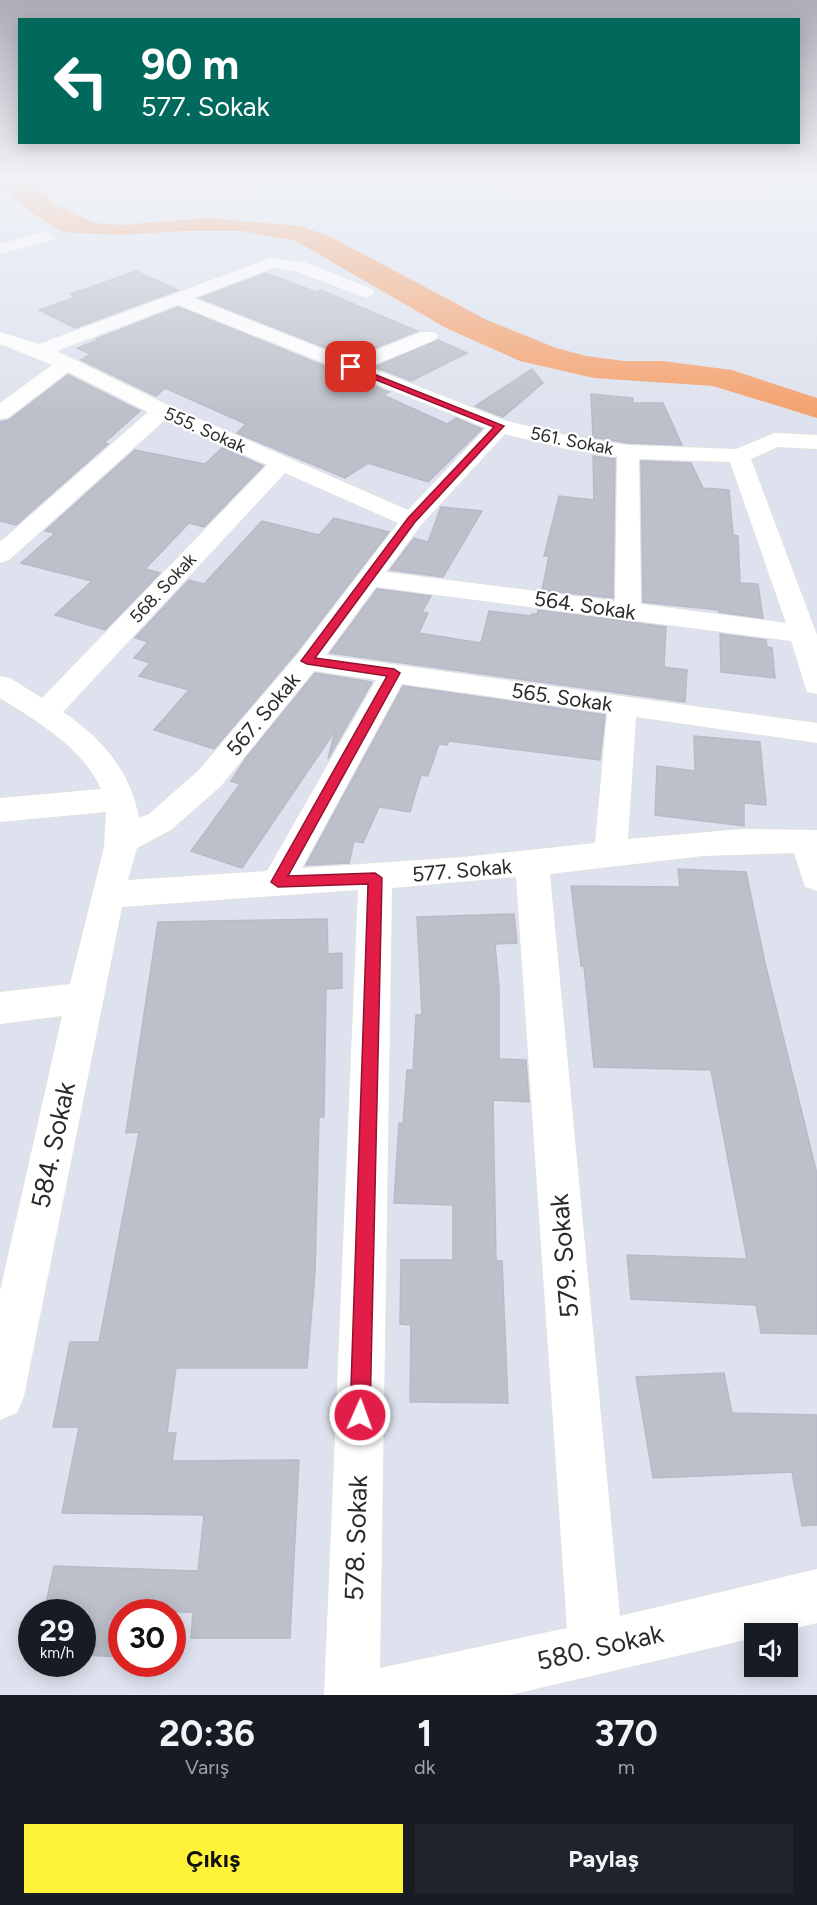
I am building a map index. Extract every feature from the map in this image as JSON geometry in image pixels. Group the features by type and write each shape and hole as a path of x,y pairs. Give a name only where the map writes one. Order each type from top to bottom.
{"street":[{"path":"40,351 263,265 278,263 298,266 366,293"},
{"name":"561. Sokak","path":"177,298 500,426 566,442 628,452 739,456"},
{"path":"351,367 428,336"},
{"name":"555. Sokak","path":"0,338 40,351 162,411 412,520"},
{"path":"0,412 65,365"},
{"path":"0,555 162,411"},
{"name":"567. Sokak","path":"122,841 160,822 210,778 307,661 412,520 500,426"},
{"path":"817,442 776,440 739,456 803,634 817,685"},
{"path":"628,452 628,611"},
{"name":"568. Sokak","path":"45,713 282,463"},
{"name":"564. Sokak","path":"367,578 483,591 803,634"},
{"name":"565. Sokak","path":"307,661 817,733"},
{"path":"278,882 394,673"},
{"name":"584. Sokak","path":"0,685 45,713 93,754 107,770 120,799 123,818 122,841 107,894 86,998 8,1314 0,1396"},
{"path":"610,855 622,705"},
{"path":"0,810 120,799"},
{"name":"577. Sokak","path":"107,894 375,878 742,841 812,842"},
{"path":"812,842 817,878"},
{"name":"579. Sokak","path":"532,863 596,1649"},
{"name":"578. Sokak","path":"352,1695 375,878"},
{"path":"0,1008 86,998"},
{"name":"580. Sokak","path":"382,1695 596,1649 817,1596"}],"shaded area":[{"path":"327,259 373,259 487,320 556,348 586,356 624,361 663,361 732,370 817,398 817,418 713,386 594,378 520,361 446,328"}],"building":[{"path":"136,271 178,290 75,328 39,310 76,297 70,294"},
{"path":"266,273 316,292 321,290 417,331 351,358 200,298"},
{"path":"178,307 389,392 383,395 447,424 456,418 482,429 428,482 368,463 345,478 237,433 246,424 165,388 156,396 81,360 90,354 77,348"},
{"path":"438,340 467,353 411,381 375,367"},
{"path":"532,369 543,383 503,417 475,406"},
{"path":"68,375 140,411 104,443 108,444 16,525 0,521 0,422 9,420"},
{"path":"591,394 633,398 633,403 663,403 682,445 628,443 593,437"},
{"path":"222,448 263,466 204,527 189,523 145,569 160,573 105,630 55,615 92,581 21,563 55,533 45,531 135,450 205,464"},
{"path":"593,456 615,459 613,598 542,590 549,556 544,556 559,496 594,500"},
{"path":"641,461 691,463 703,488 729,490 733,535 738,536 740,583 758,584 763,618 719,612 719,610 643,602"},
{"path":"441,507 482,511 443,577 390,570 414,538 428,542"},
{"path":"334,518 389,532 295,654 214,749 154,730 189,690 139,676 150,663 134,658 148,642 135,638 189,580 204,584 262,521 319,535"},
{"path":"377,589 431,596 422,612 428,613 419,633 481,643 489,611 531,616 537,614 538,610 666,627 664,667 687,670 685,702 330,653"},
{"path":"720,634 766,640 767,647 772,648 775,678 721,672"},
{"path":"315,673 372,682 328,759 335,731 242,868 191,851 240,784 231,781 246,758"},
{"path":"403,686 605,715 600,760 449,741 447,745 439,744 428,776 421,775 410,812 379,807 363,843 354,841 349,863 306,865"},
{"path":"694,736 760,742 766,805 744,803 744,826 655,815 657,766 695,771"},
{"path":"678,869 746,872 765,963 817,1174 817,1334 761,1333 756,1305 631,1299 627,1255 747,1259 711,1070 594,1067 584,966 581,966 571,886 680,887"},
{"path":"514,914 517,943 495,944 499,988 499,1059 526,1060 529,1102 493,1100 496,1261 502,1261 508,1403 410,1402 411,1325 400,1324 401,1260 453,1260 453,1205 394,1203 399,1123 403,1124 407,1070 413,1070 416,1015 422,1015 417,917"},
{"path":"327,919 328,954 342,953 342,988 326,989 324,1117 319,1117 315,1272 307,1368 176,1368 167,1433 176,1433 172,1461 299,1460 290,1638 191,1638 193,1612 186,1612 186,1599 108,1599 108,1656 96,1656 96,1599 47,1599 54,1566 198,1571 204,1515 62,1513 79,1427 53,1427 70,1342 99,1342 139,1132 126,1133 158,922"},
{"path":"724,1373 732,1413 817,1415 817,1525 802,1526 792,1472 653,1478 636,1377"}],"route":[{"path":"351,367 500,426 412,520 307,661 394,673 278,882 375,878 360,1415"}]}
